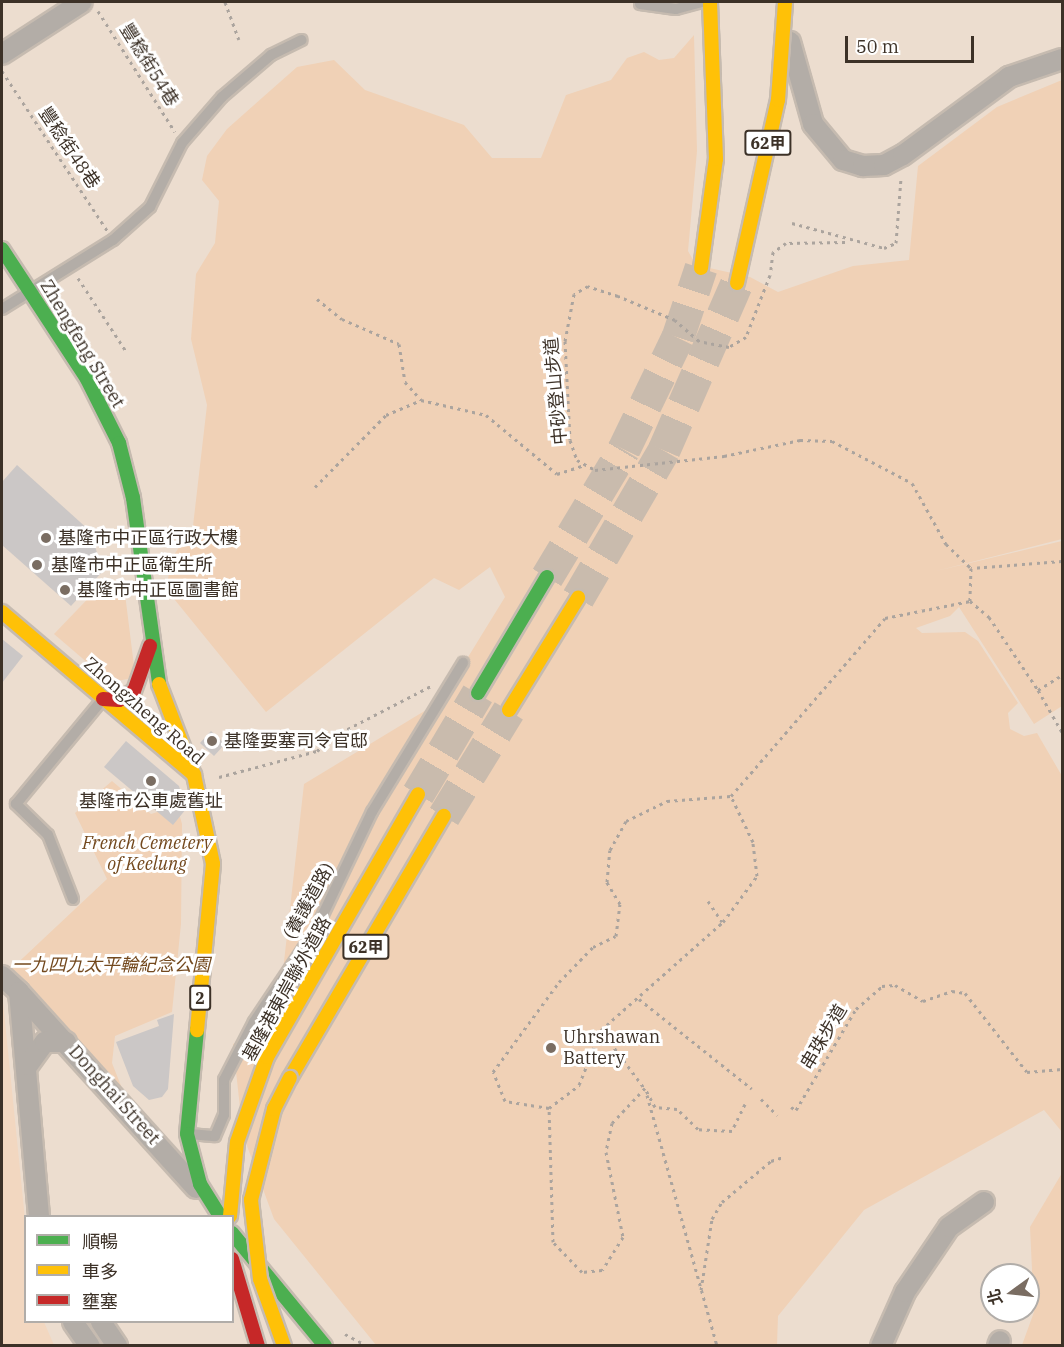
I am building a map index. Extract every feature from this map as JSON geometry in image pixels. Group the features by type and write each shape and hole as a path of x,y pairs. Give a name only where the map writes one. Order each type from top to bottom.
{"main road":[{"path":"701,268 716,159 710,2"},
{"name":"62甲","path":"737,283 778,100 785,2"},
{"name":"Zhengfeng Street","path":"2,249 87,379 119,443 160,689 196,780"},
{"path":"478,693 547,577"},
{"path":"509,710 578,598"},
{"name":"Zhongzheng Road","path":"2,612 196,780 213,864 187,1134 207,1200 219,1215"},
{"path":"103,699 119,700 134,691 152,639"},
{"name":"基隆港東岸聯外道路","path":"230,1215 237,1142 267,1057 418,794"},
{"name":"62甲","path":"284,1346 260,1279 251,1200 274,1109 444,816"},
{"path":"234,1235 325,1346"},
{"path":"234,1266 258,1346"},
{"path":"310,1330 318,1346"}],"street":[{"path":"2,54 82,2"},
{"path":"779,2 813,124 825,144 843,160 863,166 884,165 903,155 994,86 1062,59"},
{"name":"Donghai Street","path":"2,976 66,1042 207,1200"},
{"path":"19,992 28,1065 39,1215"},
{"path":"28,1065 45,1042 66,1042"},
{"path":"881,1346 905,1292 949,1227 984,1202"},
{"path":"74,1323 90,1346"},
{"path":"102,1323 117,1346"}],"lane":[{"path":"640,4 676,9 702,2"},
{"path":"2,309 113,240 150,207 182,143 222,97 271,55 302,40"},
{"name":"(養護道路)","path":"187,1134 215,1136 224,1114 224,1080 234,1060 315,931 372,812 463,663"},
{"path":"73,899 48,835 16,804 103,699"}],"path":[{"name":"豐稔街54巷","path":"92,2 182,143"},
{"path":"225,2 239,40"},
{"name":"豐稔街48巷","path":"2,71 113,240"},
{"path":"792,223 845,242 884,248 896,243 903,155"},
{"name":"中砂登山步道","path":"845,242 786,243 773,252 770,275 746,337 729,347 699,342 675,320 618,296 588,286 574,294 564,321 570,440 577,460 595,470 724,456 800,440 832,441 912,483 946,544 971,568"},
{"path":"70,267 126,351"},
{"path":"317,299 342,319 399,344 405,382 421,400 486,415 557,474 585,465"},
{"path":"315,487 386,415 421,400"},
{"path":"970,601 971,568 1062,561"},
{"path":"970,601 989,617 1038,690 1062,732"},
{"path":"731,796 753,842 757,876 723,922 639,999 601,1030 579,1084 549,1108 505,1101 493,1072 559,982 593,948 616,936 620,904 607,882 618,831 626,821 667,801 731,796 885,618 970,601"},
{"path":"1038,690 1062,675"},
{"path":"196,780 317,751 440,678"},
{"path":"708,901 723,922"},
{"name":"串珠步道","path":"791,1107 796,1110 856,1009 882,986 894,985 923,1001 952,991 965,993 976,1010 1004,1037 1027,1072 1062,1069"},
{"path":"639,999 752,1089"},
{"path":"601,1030 645,1088 655,1107 677,1109 698,1129 732,1131 745,1104"},
{"path":"549,1108 553,1242 582,1272 602,1270 623,1237 606,1152 612,1123 645,1088"},
{"path":"645,1088 717,1346"},
{"path":"761,1099 777,1115"},
{"path":"701,1292 712,1219 722,1202 771,1161 783,1157"}],"shaded area":[{"path":"2,992 25,1215 24,1323 44,1323 54,1345 2,1345"}],"green space":[{"path":"694,35 697,151 688,251 696,265 750,277 778,292 853,266 909,260 918,166 997,107 1062,80 1062,539 936,571 1062,541 1062,706 1034,724 959,607 950,616 916,628 922,633 965,632 978,641 1018,703 1008,713 1010,729 1024,736 1037,733 1062,776 1062,1132 1044,1110 864,1210 778,1316 777,1345 376,1345 274,1219 243,1135 233,1044 277,1024 304,784 441,701 505,597 490,567 459,590 434,578 266,712 166,589 172,558 193,526 207,405 191,339 196,274 215,243 219,201 202,180 207,156 227,129 297,67 334,60 365,90 464,125 492,158 541,158 566,95 611,80 627,58 644,52 659,60 674,58"},
{"path":"123,578 134,666 128,679 110,682 54,634 102,584"},
{"name":"一九四九太平輪紀念公園","path":"112,781 151,814 177,806 182,824 181,924 172,1012 115,1036 112,1063 125,1096 8,972 107,879 75,813"},
{"path":"1062,1173 1062,1345 1022,1345 1030,1323 1040,1323 1040,1263 1032,1263 1030,1227"}],"building":[{"name":"基隆市中正區行政大樓","path":"17,465 90,531 103,571 71,606 2,545 2,482"},
{"path":"2,639 23,656 2,683"},
{"name":"基隆要塞司令官邸","path":"211,731 225,744 214,756 200,743"},
{"name":"基隆市公車處舊址","path":"126,741 179,786 186,809 173,825 104,767"},
{"path":"174,1014 168,1089 162,1097 149,1100 133,1086 116,1042 159,1026 157,1020"}],"tunnel":[{"path":"547,577 624,449 678,337 701,268"},
{"path":"578,598 664,450 737,283"},
{"path":"418,794 478,693"},
{"path":"444,816 509,710"}],"traffic: fast":[{"path":"2,249 87,379 119,443 133,498 159,684"},
{"path":"478,693 547,577"},
{"path":"197,1030 187,1134 200,1184 219,1215"},
{"path":"234,1235 325,1346"}],"traffic: slow":[{"path":"701,268 716,159 710,2"},
{"path":"737,283 778,100 785,2"},
{"path":"509,710 578,598"},
{"path":"2,612 194,775 213,864 197,1030"},
{"path":"159,684 194,775"},
{"path":"230,1215 237,1142 267,1057 418,794"},
{"path":"290,1078 444,816"},
{"path":"284,1346 260,1279 251,1200 274,1109 290,1078"}],"traffic: jam":[{"path":"103,699 119,700 134,691 150,646"},
{"path":"234,1266 258,1346"}],"place":[{"name":"基隆市中正區行政大樓","path":"46,538"},
{"name":"基隆市中正區衛生所","path":"37,565"},
{"name":"基隆市中正區圖書館","path":"65,590"},
{"name":"基隆要塞司令官邸","path":"212,741"},
{"name":"基隆市公車處舊址","path":"151,781"},
{"name":"Uhrshawan Battery","path":"551,1048"}],"park label":[{"name":"French Cemetery of Keelung","path":"147,854"}]}
